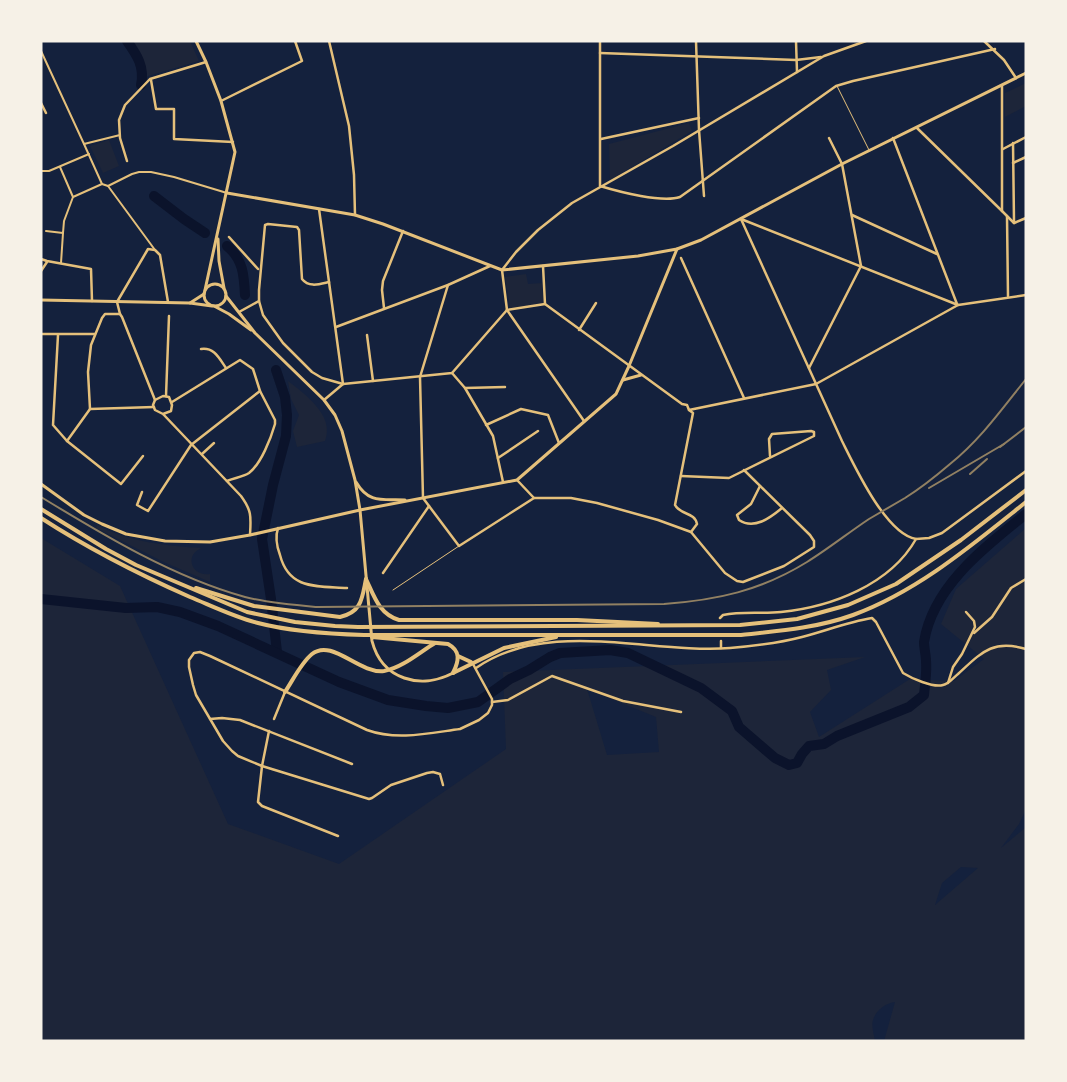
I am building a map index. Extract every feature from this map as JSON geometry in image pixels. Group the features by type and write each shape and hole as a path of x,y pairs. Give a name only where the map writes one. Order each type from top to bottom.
{"main road":[{"path":"41,509 106,549 161,576 239,609 261,616 312,624 351,627 695,626 740,625 797,619 848,605 896,584 962,540 1026,490"},
{"path":"338,634 741,635 798,630 853,615 902,593 970,547 1026,502"},
{"path":"41,518 84,545 136,573 260,624 338,634 435,643 451,646 458,656 472,662"},
{"path":"161,576 224,598 260,607 340,617 354,612 359,605 366,579"},
{"path":"366,579 384,611 399,620 601,620 695,626"},
{"path":"453,673 472,662 515,644 568,635"},
{"path":"285,692 306,660 318,650 331,650 364,668 386,671 401,665 435,643"},
{"path":"453,673 458,663 458,656"}],"street":[{"path":"196,41 221,101 235,152 204,292 206,301 230,314 255,333"},
{"path":"221,101 302,61 295,41"},
{"path":"329,41 349,127 354,175 355,215"},
{"path":"600,41 600,186"},
{"path":"696,41 704,196"},
{"path":"796,41 797,72"},
{"path":"584,421 507,310 502,270 516,252 556,214 600,186 631,171 824,56 866,41"},
{"path":"984,41 995,50 1016,78"},
{"path":"600,186 620,192 672,200 680,197 836,86 995,50"},
{"path":"41,51 102,184"},
{"path":"600,53 796,60 824,56"},
{"path":"127,161 118,120 125,105 150,79 206,62"},
{"path":"108,186 132,174 151,172 227,193 355,215 502,270 638,256 677,249 701,240 869,150 1026,74"},
{"path":"150,79 156,109 174,109 174,139 233,142"},
{"path":"1002,86 1002,211"},
{"path":"41,103 46,113"},
{"path":"600,139 699,118"},
{"path":"916,127 1014,223"},
{"path":"84,144 120,135"},
{"path":"1003,149 1026,136"},
{"path":"809,368 862,266 842,164 829,138"},
{"path":"893,138 958,305"},
{"path":"1013,144 1014,223"},
{"path":"41,170 49,171 89,154"},
{"path":"1013,164 1026,157"},
{"path":"60,167 73,197 64,221 61,264"},
{"path":"73,197 102,184 108,186 160,255 168,302"},
{"path":"319,209 343,384"},
{"path":"852,214 937,254"},
{"path":"1007,216 1008,296"},
{"path":"1014,223 1026,218"},
{"path":"741,219 958,305"},
{"path":"741,219 842,441 874,500 896,529 908,538 916,539 929,538 942,533 1026,471"},
{"path":"329,282 310,285 302,279 300,233 297,228 264,225 259,270 259,301 263,315 272,329 312,372 343,384 452,373 507,310 545,304 641,375 682,404 687,405 693,413 675,504 680,511 697,520 697,524 691,532"},
{"path":"46,231 62,233"},
{"path":"384,308 383,281 403,232"},
{"path":"218,234 219,261 226,296 255,333 324,400 335,415 342,431 355,480 360,510 373,644 377,654 387,667 400,676 416,681 433,681 453,673"},
{"path":"229,236 259,270"},
{"path":"155,250 148,249 145,252 117,302 120,314 155,400 154,407 202,454 249,508 250,535"},
{"path":"41,484 84,514 126,534 151,539 216,542 360,510 517,480 616,394 677,249"},
{"path":"681,258 744,398"},
{"path":"41,259 91,269 92,301"},
{"path":"41,271 47,261"},
{"path":"336,326 448,285 490,266"},
{"path":"543,266 545,304"},
{"path":"190,303 210,285 215,284 222,287 225,291"},
{"path":"448,285 420,377 423,498 459,546 534,498 571,498 650,517 691,532 725,573 737,581 743,582 784,566 814,547 814,541 810,535 744,470"},
{"path":"689,410 816,384 958,305 1008,296 1026,295"},
{"path":"41,300 168,302 213,306 222,303 226,296"},
{"path":"238,312 259,301"},
{"path":"579,330 596,303"},
{"path":"67,441 90,409 88,367 95,334 105,314 120,314"},
{"path":"166,396 169,316"},
{"path":"41,334 95,334"},
{"path":"58,335 52,426 67,441 120,484 143,456"},
{"path":"367,335 373,381"},
{"path":"200,349 207,348 214,351 226,368"},
{"path":"172,402 240,360 253,369 260,391 275,420 274,428 255,468 248,474 227,481"},
{"path":"452,373 465,388 493,436 503,482"},
{"path":"623,380 641,375"},
{"path":"324,400 343,384"},
{"path":"465,388 505,388"},
{"path":"142,492 136,505 148,511 191,445 260,391"},
{"path":"155,400 160,396 166,396 172,402"},
{"path":"163,414 171,411 172,402"},
{"path":"90,409 154,407"},
{"path":"486,424 521,409 548,415 559,443"},
{"path":"498,458 538,431"},
{"path":"681,476 728,478 814,436 814,432 772,434 769,439 770,456"},
{"path":"202,454 214,443"},
{"path":"355,480 362,492 368,497 410,500"},
{"path":"517,480 534,498"},
{"path":"760,486 751,504 737,515 739,520 747,523 759,523 782,508"},
{"path":"382,573 429,506"},
{"path":"278,528 276,533 282,564 292,578 309,585 347,588"},
{"path":"720,618 723,615 733,613 782,612 833,601 888,572 908,553 916,539"},
{"path":"972,634 992,617 1012,588 1026,579"},
{"path":"948,683 953,667 976,626 966,612"},
{"path":"476,668 499,654 534,644 580,641 721,648 783,641 872,618 876,622 903,673 933,685 941,686 948,683 978,656 991,648 1006,646 1026,649"},
{"path":"721,641 721,648"},
{"path":"444,785 440,774 434,772 427,773 390,785 369,799 262,766 238,756 223,741 192,685 189,667 191,656 194,653 200,652 210,656 367,730 390,736 460,729 484,717 491,709 492,701 480,674 472,662"},
{"path":"492,701 508,700 541,680 552,676 623,701 681,712"},
{"path":"274,719 285,692"},
{"path":"210,719 240,720 352,764"},
{"path":"269,731 262,766 258,799 260,805 338,836"}],"lane":[{"path":"836,86 869,150"},
{"path":"393,590 459,546"}],"shaded area":[{"path":"130,41 190,41 199,61 145,77 140,52"},
{"path":"1026,83 1026,106 1005,117 1005,93"},
{"path":"689,123 692,131 610,180 609,144"},
{"path":"109,140 119,166 103,173 90,146"},
{"path":"526,274 528,284 542,283 544,304 510,308 505,277"},
{"path":"288,381 317,407 322,415 326,423 325,441 297,447 293,431 299,415 291,399"},
{"path":"97,525 135,539 175,546 202,548 193,555 192,564 198,572 210,574 210,582 166,563 96,528"},
{"path":"1026,528 1026,809 1019,824 1001,848 1026,827 1026,1041 884,1041 895,1002 882,1008 874,1016 872,1025 875,1041 41,1041 41,538 120,586 228,824 339,864 506,749 503,672 865,657 827,670 831,690 810,712 819,737 910,679 954,681 984,659 941,624 956,589","holes":["587,689 656,717 659,752 607,755","961,867 978,868 935,905 942,883"]}],"waterway":[{"path":"127,41 137,56 141,67 141,85"},
{"path":"154,196 205,233"},
{"path":"227,246 236,256 242,268 245,295"},
{"path":"276,370 285,397 287,415 286,436 273,485 262,539 277,652"},
{"path":"41,599 126,608 157,607 180,612 218,626 339,682 388,700 426,706 448,708 478,702 510,679 560,653 610,650 628,653 701,688 732,711 739,727 775,758 789,765 797,763 809,746 824,744 837,736 909,707 924,695 926,670 924,642 929,622 938,603 963,569 1026,514"}],"railway":[{"path":"41,497 115,541 166,567 218,589 263,601 317,607 664,604 702,600 755,587 790,572 869,519 911,494 961,455 999,413 1026,379"},
{"path":"1000,447 1026,427"},
{"path":"929,488 1004,444"},
{"path":"970,474 987,459"}]}
